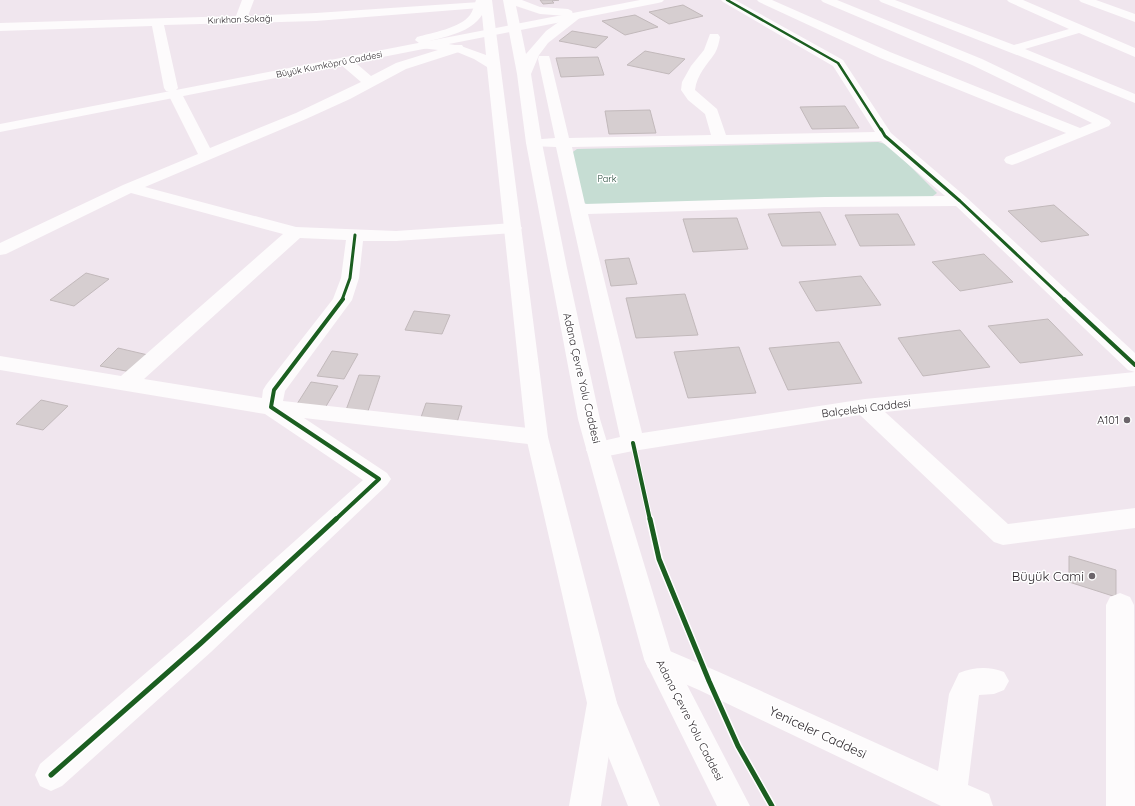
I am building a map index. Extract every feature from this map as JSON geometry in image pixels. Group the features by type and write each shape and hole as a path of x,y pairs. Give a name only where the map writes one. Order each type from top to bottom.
{"main road":[{"path":"241,19 248,0"},
{"path":"345,0 345,15"},
{"path":"387,0 390,12"},
{"name":"Adana Çevre Yolu Caddesi","path":"509,0 524,74 534,143 587,412 658,659 734,806"},
{"path":"514,0 525,7 572,15"},
{"name":"Büyük Kumköprü Caddesi","path":"572,15 635,0"},
{"name":"Büyük Kumköprü Caddesi","path":"0,128 173,91 423,42 658,0"},
{"path":"727,0 864,50 1080,133"},
{"path":"763,0 799,16 864,50 886,136 960,201 1135,365"},
{"path":"827,0 978,62 1104,123 1012,160"},
{"path":"885,0 1012,49 1135,99"},
{"path":"1013,0 1135,53"},
{"path":"1085,0 1135,18"},
{"path":"482,2 490,30 537,437 602,703 644,806"},
{"path":"423,42 469,22 474,18 482,2"},
{"name":"Kırıkhan Sokağı","path":"0,27 345,15 390,12 482,2"},
{"path":"799,16 840,5"},
{"path":"524,74 530,58 544,39 572,15"},
{"path":"157,22 173,91 206,155"},
{"path":"1012,49 1081,29"},
{"path":"864,50 905,32"},
{"path":"714,37 710,51 698,66 689,82 688,90 692,97 712,112 720,139"},
{"path":"423,42 458,48 482,57 494,66"},
{"name":"Büyük Kumköprü Caddesi","path":"0,122 345,61 423,42"},
{"path":"3,244 129,188 301,116 401,66 458,48"},
{"path":"544,59 633,442"},
{"path":"345,61 370,82"},
{"path":"534,143 886,136"},
{"path":"129,188 296,232 355,236 396,236 513,228"},
{"path":"578,209 825,202 960,201"},
{"path":"126,383 296,232"},
{"path":"271,407 274,390 342,300 350,278 355,236"},
{"path":"0,363 271,407 537,437"},
{"name":"Balçelebi Caddesi","path":"598,450 633,442 864,407 1135,380"},
{"path":"51,775 202,643 379,479 271,407"},
{"path":"864,407 1003,535 1135,518"},
{"path":"1120,605 1122,806"},
{"name":"Yeniceler Caddesi","path":"658,659 709,681 964,800"},
{"path":"964,800 964,694 969,682 994,681"},
{"path":"585,806 602,703"}],"green space":[{"name":"Park","path":"878,142 889,145 937,193 929,199 596,208 582,202 570,154 577,149"}],"building":[{"path":"540,0 559,0 552,1 554,3 543,4"},
{"path":"683,5 703,16 669,24 649,12"},
{"path":"635,15 658,27 625,35 602,21"},
{"path":"572,31 608,37 596,48 559,41"},
{"path":"645,51 685,59 669,74 627,65"},
{"path":"598,57 604,75 561,77 556,58"},
{"path":"845,106 859,128 812,129 800,107"},
{"path":"650,110 656,133 609,134 605,111"},
{"path":"1054,205 1089,235 1041,242 1008,211"},
{"path":"820,212 836,245 782,246 768,214"},
{"path":"898,214 915,245 860,246 845,215"},
{"path":"737,218 748,249 693,252 683,219"},
{"path":"984,254 1013,282 960,291 932,262"},
{"path":"629,258 637,284 611,286 605,260"},
{"path":"86,273 109,279 74,306 50,300"},
{"path":"861,276 881,305 816,311 799,282"},
{"path":"685,294 698,335 636,338 626,298"},
{"path":"414,311 450,315 442,334 405,330"},
{"path":"1048,319 1083,355 1020,363 988,326"},
{"path":"960,330 990,367 923,376 898,338"},
{"path":"839,342 862,383 788,390 769,348"},
{"path":"739,347 756,393 688,398 674,352"},
{"path":"118,348 148,355 131,372 100,366"},
{"path":"332,351 358,354 344,379 317,376"},
{"path":"359,375 380,376 368,411 346,410"},
{"path":"311,382 338,386 325,408 297,404"},
{"path":"41,400 68,406 43,430 16,424"},
{"path":"426,403 462,406 456,426 419,423"},
{"name":"Büyük Cami","path":"1069,556 1116,570 1116,597 1069,582"}],"cycle path":[{"path":"727,0 838,63 885,136 960,201 1135,365"},
{"path":"51,775 201,643 379,479 271,407 274,390 342,300 350,278 355,235"},
{"path":"633,443 659,559 709,681 738,746 772,806"}],"place":[{"name":"A101","path":"1127,420"},
{"name":"Büyük Cami","path":"1092,576"}]}
